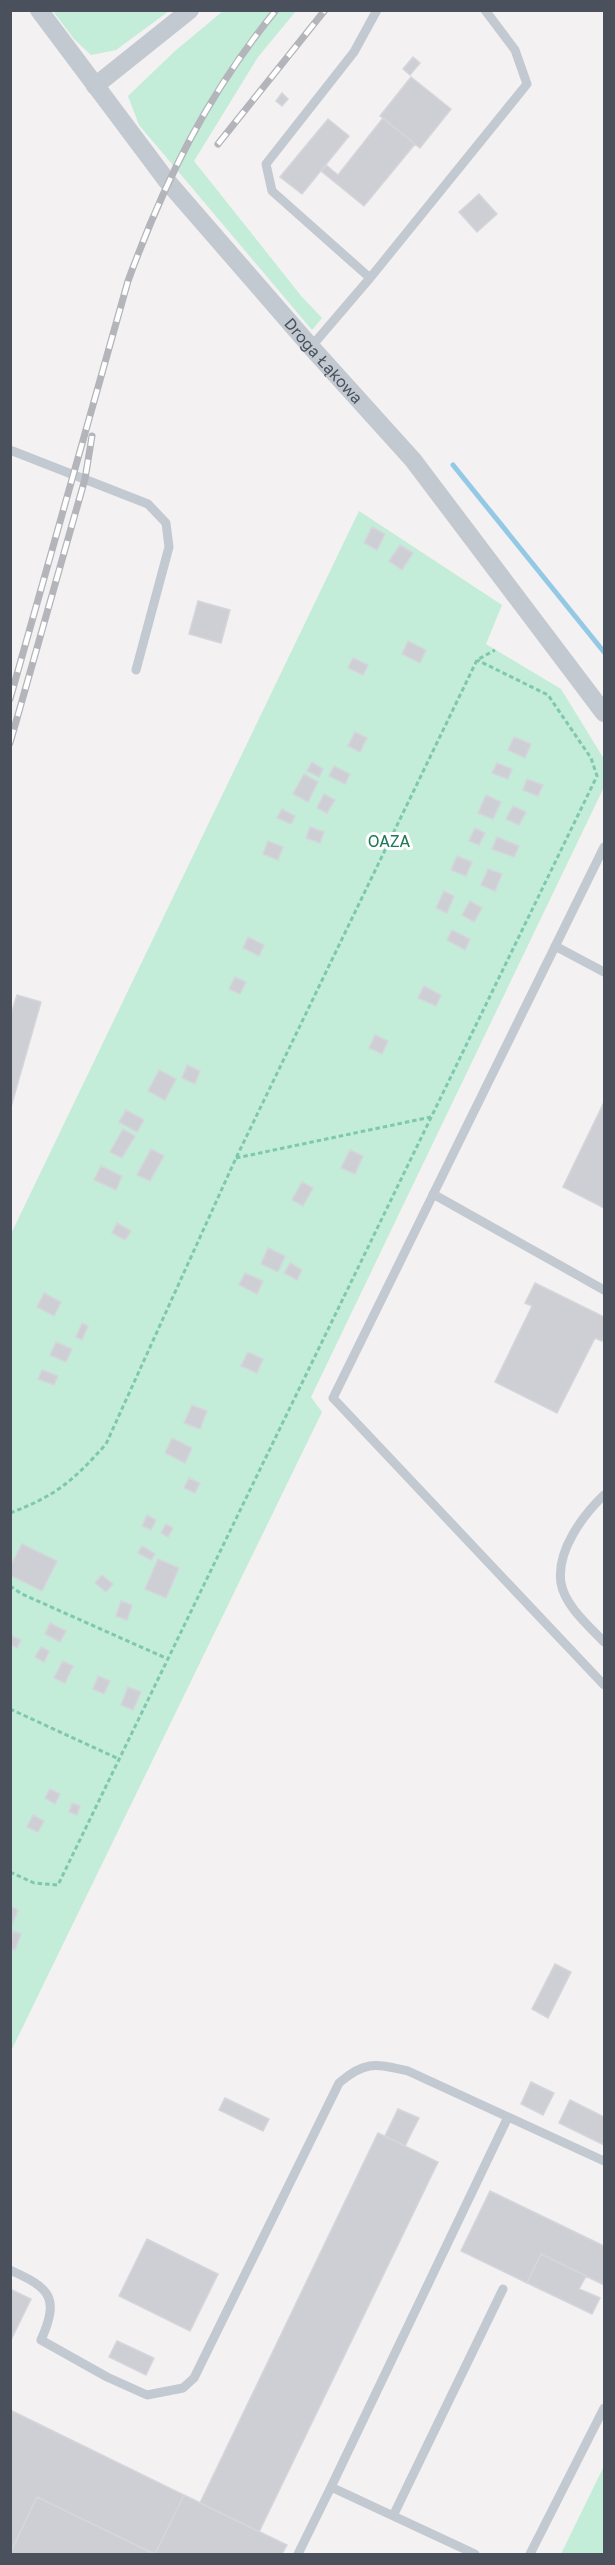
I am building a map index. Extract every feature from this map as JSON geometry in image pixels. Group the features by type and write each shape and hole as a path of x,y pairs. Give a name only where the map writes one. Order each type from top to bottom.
{"street":[{"name":"Droga Łąkowa","path":"39,10 167,181 413,460 604,713"},
{"path":"95,86 190,10"}],"lane":[{"path":"370,278 272,191 266,164 354,52 377,10"},
{"path":"311,347 370,278 527,84 515,50 484,10"},
{"path":"10,450 148,504 166,523 169,547 136,670"},
{"path":"604,847 333,1398 604,1685"},
{"path":"555,946 604,972"},
{"path":"433,1194 604,1290"},
{"path":"604,1495 585,1513 572,1535 562,1565 561,1584 572,1606 604,1642"},
{"path":"10,2270 38,2283 49,2298 50,2319 41,2340 108,2377 147,2395 183,2388 194,2378 339,2083 355,2069 380,2065 408,2072 604,2161"},
{"path":"298,2554 508,2117"},
{"path":"393,2516 503,2289"},
{"path":"530,2554 604,2408"},
{"path":"331,2487 475,2554"}],"path":[{"path":"10,1513 41,1502 79,1474 106,1444 236,1158 477,660 495,650"},
{"path":"10,1872 34,1883 58,1884 597,776 591,758 548,695 477,660"},
{"path":"236,1158 432,1117"},
{"path":"10,1586 22,1594 168,1659"},
{"path":"10,1709 119,1759"}],"green space":[{"path":"53,11 169,11 116,50 91,55 74,39"},
{"path":"223,11 296,11 258,57 194,161 302,297 322,318 312,330 139,125 128,96 175,51"},
{"name":"OAZA","path":"359,511 502,605 486,644 561,689 604,759 604,787 311,1397 322,1412 11,2051 10,1236"},
{"path":"604,2466 604,2554 561,2554"}],"building":[{"path":"413,57 420,63 410,75 403,69"},
{"path":"411,77 451,109 420,148 380,116"},
{"path":"282,93 288,99 282,106 276,101"},
{"path":"383,118 415,144 364,206 321,171 326,165 338,175"},
{"path":"328,119 349,136 302,194 280,177"},
{"path":"479,194 497,214 477,232 459,212"},
{"path":"372,527 385,534 377,550 364,543"},
{"path":"400,545 413,553 402,570 389,561"},
{"path":"198,601 230,610 221,643 189,634"},
{"path":"408,641 426,650 420,663 402,654"},
{"path":"353,658 368,665 363,675 348,668"},
{"path":"355,732 367,738 360,752 348,746"},
{"path":"514,737 531,744 525,758 508,750"},
{"path":"312,762 323,769 319,777 307,771"},
{"path":"497,763 512,769 508,779 492,773"},
{"path":"334,766 350,774 345,784 329,776"},
{"path":"304,774 318,782 308,802 293,794"},
{"path":"527,779 543,785 538,796 523,790"},
{"path":"324,794 335,800 327,813 317,808"},
{"path":"486,795 501,802 493,819 478,813"},
{"path":"513,806 526,812 519,825 506,819"},
{"path":"282,809 295,816 291,824 277,818"},
{"path":"310,827 324,832 320,843 306,838"},
{"path":"475,828 485,833 479,845 469,841"},
{"path":"497,837 519,846 514,857 492,849"},
{"path":"268,841 283,847 278,860 263,854"},
{"path":"457,856 472,862 466,876 451,870"},
{"path":"488,869 502,874 495,891 481,885"},
{"path":"444,891 454,896 447,913 436,908"},
{"path":"470,901 482,908 474,922 462,915"},
{"path":"452,930 470,939 465,950 447,940"},
{"path":"248,937 264,945 259,956 243,948"},
{"path":"235,977 246,982 240,994 229,989"},
{"path":"424,986 441,995 436,1006 418,998"},
{"path":"17,995 41,1002 11,1107 10,1017"},
{"path":"375,1035 388,1041 382,1054 369,1048"},
{"path":"187,1065 200,1071 195,1084 182,1078"},
{"path":"159,1070 176,1079 165,1100 148,1091"},
{"path":"604,1102 604,1208 563,1187"},
{"path":"126,1110 144,1120 137,1132 119,1122"},
{"path":"123,1129 135,1136 122,1158 110,1152"},
{"path":"151,1149 164,1156 150,1181 137,1175"},
{"path":"350,1150 363,1156 355,1174 341,1168"},
{"path":"101,1166 122,1176 116,1190 94,1180"},
{"path":"302,1182 313,1188 303,1206 292,1200"},
{"path":"117,1223 131,1231 125,1240 112,1233"},
{"path":"268,1248 285,1256 278,1272 261,1264"},
{"path":"290,1263 302,1270 297,1280 284,1273"},
{"path":"245,1273 263,1281 257,1294 239,1285"},
{"path":"535,1283 604,1317 602,1341 595,1338 557,1413 495,1382 532,1306 525,1303"},
{"path":"44,1293 61,1302 54,1316 37,1307"},
{"path":"82,1323 88,1326 82,1340 76,1337"},
{"path":"56,1342 72,1349 66,1362 50,1355"},
{"path":"248,1352 263,1359 257,1373 241,1366"},
{"path":"42,1370 58,1376 54,1385 38,1379"},
{"path":"192,1405 207,1411 200,1429 184,1423"},
{"path":"172,1438 192,1448 185,1463 165,1453"},
{"path":"189,1478 200,1483 195,1493 184,1488"},
{"path":"147,1515 156,1520 151,1530 142,1526"},
{"path":"166,1524 173,1528 168,1537 161,1533"},
{"path":"22,1544 57,1561 42,1591 10,1575 10,1567"},
{"path":"142,1546 155,1554 151,1560 138,1553"},
{"path":"158,1559 179,1568 166,1598 145,1589"},
{"path":"102,1575 113,1584 106,1592 95,1583"},
{"path":"121,1601 132,1605 127,1620 116,1616"},
{"path":"50,1623 66,1631 60,1642 45,1634"},
{"path":"10,1635 21,1640 17,1648 10,1644"},
{"path":"41,1647 49,1651 44,1662 35,1657"},
{"path":"63,1661 73,1666 65,1683 54,1678"},
{"path":"98,1676 110,1681 104,1694 93,1689"},
{"path":"128,1687 141,1692 133,1710 121,1705"},
{"path":"50,1789 60,1794 55,1804 45,1798"},
{"path":"72,1803 80,1806 77,1815 69,1812"},
{"path":"33,1815 44,1821 38,1832 27,1827"},
{"path":"10,1906 18,1910 11,1927 10,1927"},
{"path":"13,1931 21,1934 15,1950 10,1948"},
{"path":"555,1964 571,1972 548,2018 532,2009"},
{"path":"531,2082 554,2093 543,2115 521,2104"},
{"path":"225,2098 269,2119 263,2131 219,2110"},
{"path":"570,2100 604,2117 604,2145 559,2123"},
{"path":"398,2109 419,2118 405,2146 385,2136"},
{"path":"378,2133 438,2162 259,2532 200,2503"},
{"path":"490,2191 604,2246 604,2285 541,2254 527,2283 461,2251"},
{"path":"147,2239 218,2274 190,2331 119,2296"},
{"path":"541,2254 586,2276 579,2289 600,2298 592,2314 527,2283"},
{"path":"10,2289 31,2299 10,2342"},
{"path":"117,2341 154,2358 146,2375 109,2357"},
{"path":"10,2410 184,2495 155,2554 37,2497 10,2553"},
{"path":"184,2495 287,2545 282,2554 155,2554"},
{"path":"37,2497 154,2554 10,2554"}],"waterway":[{"path":"453,465 604,652"}],"railway":[{"path":"10,699 128,281 142,244 173,173 209,106 251,42 276,10"},
{"path":"218,144 325,10"},
{"path":"10,743 85,479 92,436"}]}
